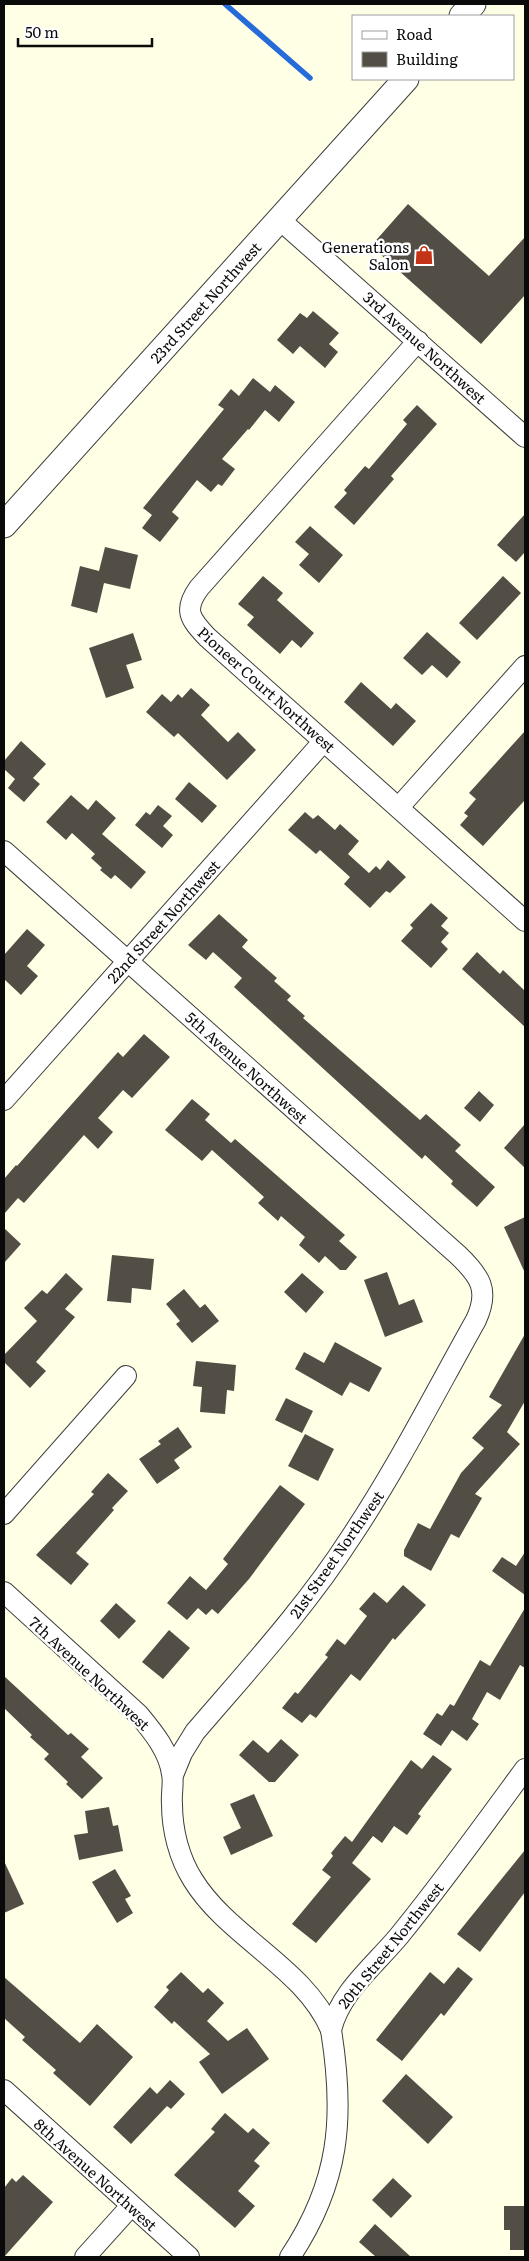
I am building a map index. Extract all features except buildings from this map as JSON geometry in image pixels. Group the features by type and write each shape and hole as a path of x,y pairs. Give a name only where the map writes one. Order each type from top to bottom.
{"street":[{"path":"463,15 473,4"},
{"name":"23rd Street Northwest","path":"4,525 405,80"},
{"name":"3rd Avenue Northwest","path":"279,218 525,437"},
{"name":"Pioneer Court Northwest","path":"418,341 199,588 189,607 196,625 323,742 399,807 525,921"},
{"path":"399,807 525,666"},
{"name":"22nd Street Northwest","path":"4,1100 323,742"},
{"name":"5th Avenue Northwest","path":"4,851 458,1255 478,1277 483,1289"},
{"name":"21st Street Northwest","path":"173,1775 182,1753 195,1732 311,1595 351,1538 382,1487 482,1309 483,1289"},
{"path":"4,1514 126,1376"},
{"name":"7th Avenue Northwest","path":"4,1592 139,1715 162,1746 173,1775 172,1814 176,1837 192,1878 212,1906 300,1986 319,2008 330,2030"},
{"name":"20th Street Northwest","path":"330,2030 338,2010 352,1990 410,1922 525,1769"},
{"path":"290,2257 315,2214 334,2155 339,2131 339,2095 330,2030"},
{"name":"8th Avenue Northwest","path":"4,2090 188,2257"},
{"path":"85,2257 131,2206"}],"waterway":[{"path":"225,4 310,78"}],"place":[{"name":"Generations Salon","path":"424,255"}]}
